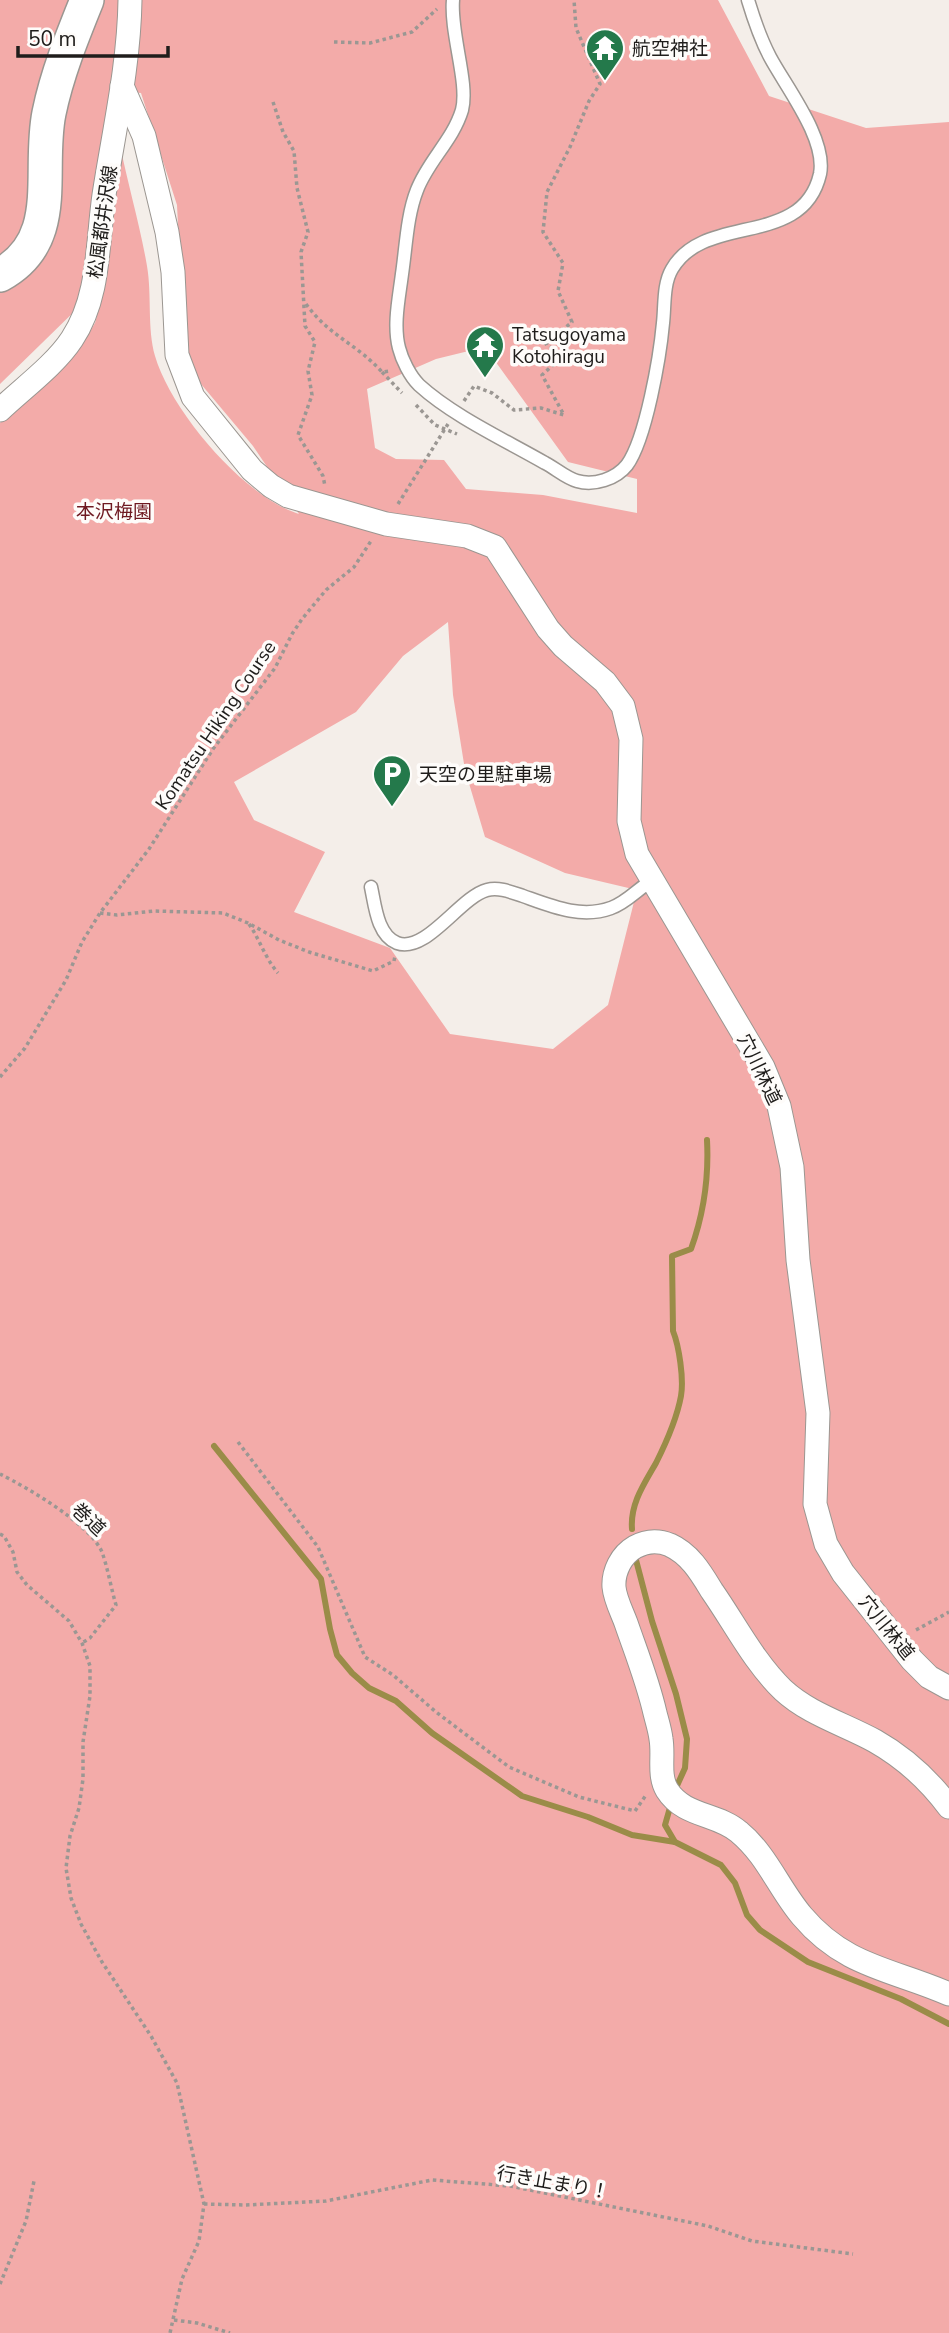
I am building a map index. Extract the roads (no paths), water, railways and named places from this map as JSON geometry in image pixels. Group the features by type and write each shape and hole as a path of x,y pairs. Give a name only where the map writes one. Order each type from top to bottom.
{"street":[{"path":"0,275 30,251 41,229 48,115 65,54 87,0"},
{"name":"松風都井沢線","path":"0,410 71,341 84,318 97,268 104,198 122,86 130,0"},
{"name":"穴川林道","path":"122,86 144,136 167,232 173,272 177,355 193,397 252,470 288,496 386,524 467,536 495,547 548,629 563,646 605,682 623,706 631,739 629,821 637,854 763,1067 779,1107 792,1167 798,1260 818,1413 815,1477 818,1514 826,1545 843,1573 896,1641 929,1676 949,1688"},
{"path":"949,1807 901,1756 810,1710 783,1690 759,1662 697,1566 683,1552 668,1544 653,1541 629,1550 620,1561 614,1586 662,1740 662,1772 666,1788 676,1801 691,1812 736,1829 754,1846 801,1915 822,1937 842,1952 862,1963 949,1994"}],"lane":[{"path":"453,0 452,16 463,107 453,132 423,176 412,207 397,312 398,344 412,376 419,385 456,411 577,481 604,482 626,465 645,425 663,327 666,289 672,268 691,249 711,238 786,219 804,205 820,172 819,152 811,131 756,28 748,0"},
{"path":"372,887 378,921 386,933 399,943 410,944 424,938 467,901 486,890 503,889 560,909 597,912 614,908 651,881"}],"waterway":[{"path":"632,1529 633,1511 667,1439 681,1396 680,1363 673,1331 672,1256 691,1249 696,1236 705,1195 707,1140"},
{"path":"214,1446 321,1579 337,1655 369,1688 396,1701 432,1733 522,1796 588,1817 632,1835 675,1842"},
{"path":"636,1560 687,1739 685,1768 675,1790"},
{"path":"671,1804 665,1825 675,1842 721,1865 735,1883 747,1915 760,1930 808,1962 901,1999 949,2024"}],"place":[{"name":"航空神社","path":"605,82"},
{"name":"Tatsugoyama Kotohiragu","path":"485,379"},
{"name":"天空の里駐車場","path":"392,808"}],"park label":[{"name":"本沢梅園","path":"114,511"}]}
